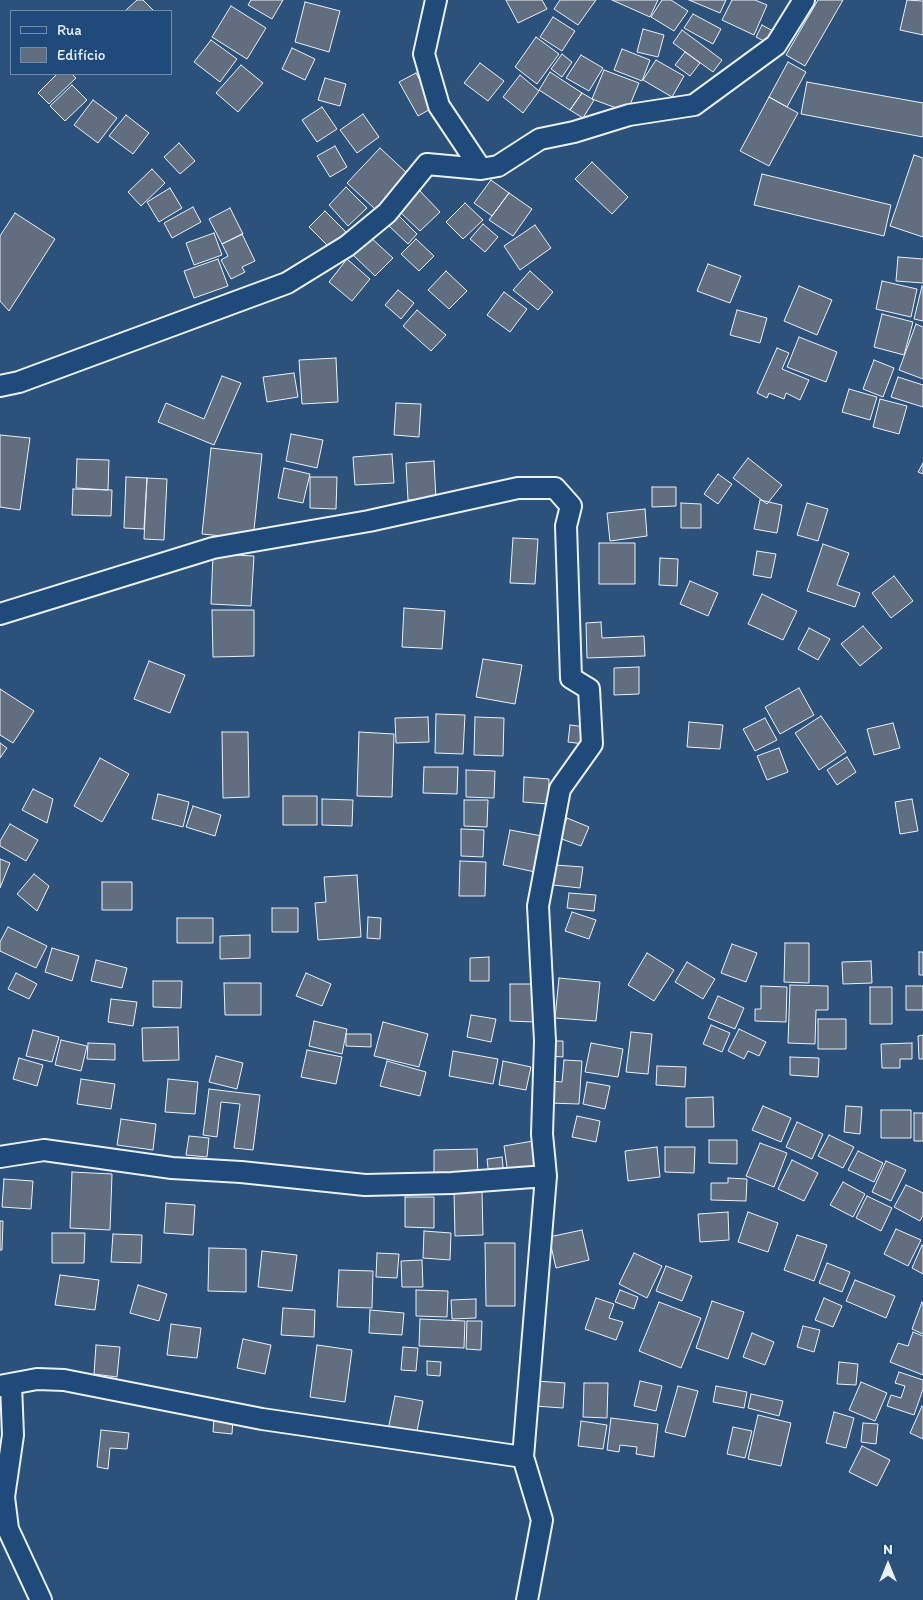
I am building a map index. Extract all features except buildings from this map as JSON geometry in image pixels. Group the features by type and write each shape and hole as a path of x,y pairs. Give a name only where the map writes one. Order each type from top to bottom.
{"street":[{"path":"436,0 424,54 439,106 481,169"},
{"path":"0,386 19,382 287,283 347,246 387,213 427,164 481,169 498,166 540,139 574,132 629,115 694,105 776,45 804,0"},
{"path":"0,614 213,548 369,521 518,488 555,488 571,506 566,526 571,678 589,689 592,744 560,789 538,906 544,1041 542,1134 546,1176 523,1457 542,1520 527,1600"},
{"path":"0,1157 44,1150 172,1168 241,1172 365,1185 452,1183 546,1176"},
{"path":"41,1600 8,1529 4,1496 12,1435 6,1386 37,1379 64,1380 262,1419 523,1457"}]}
